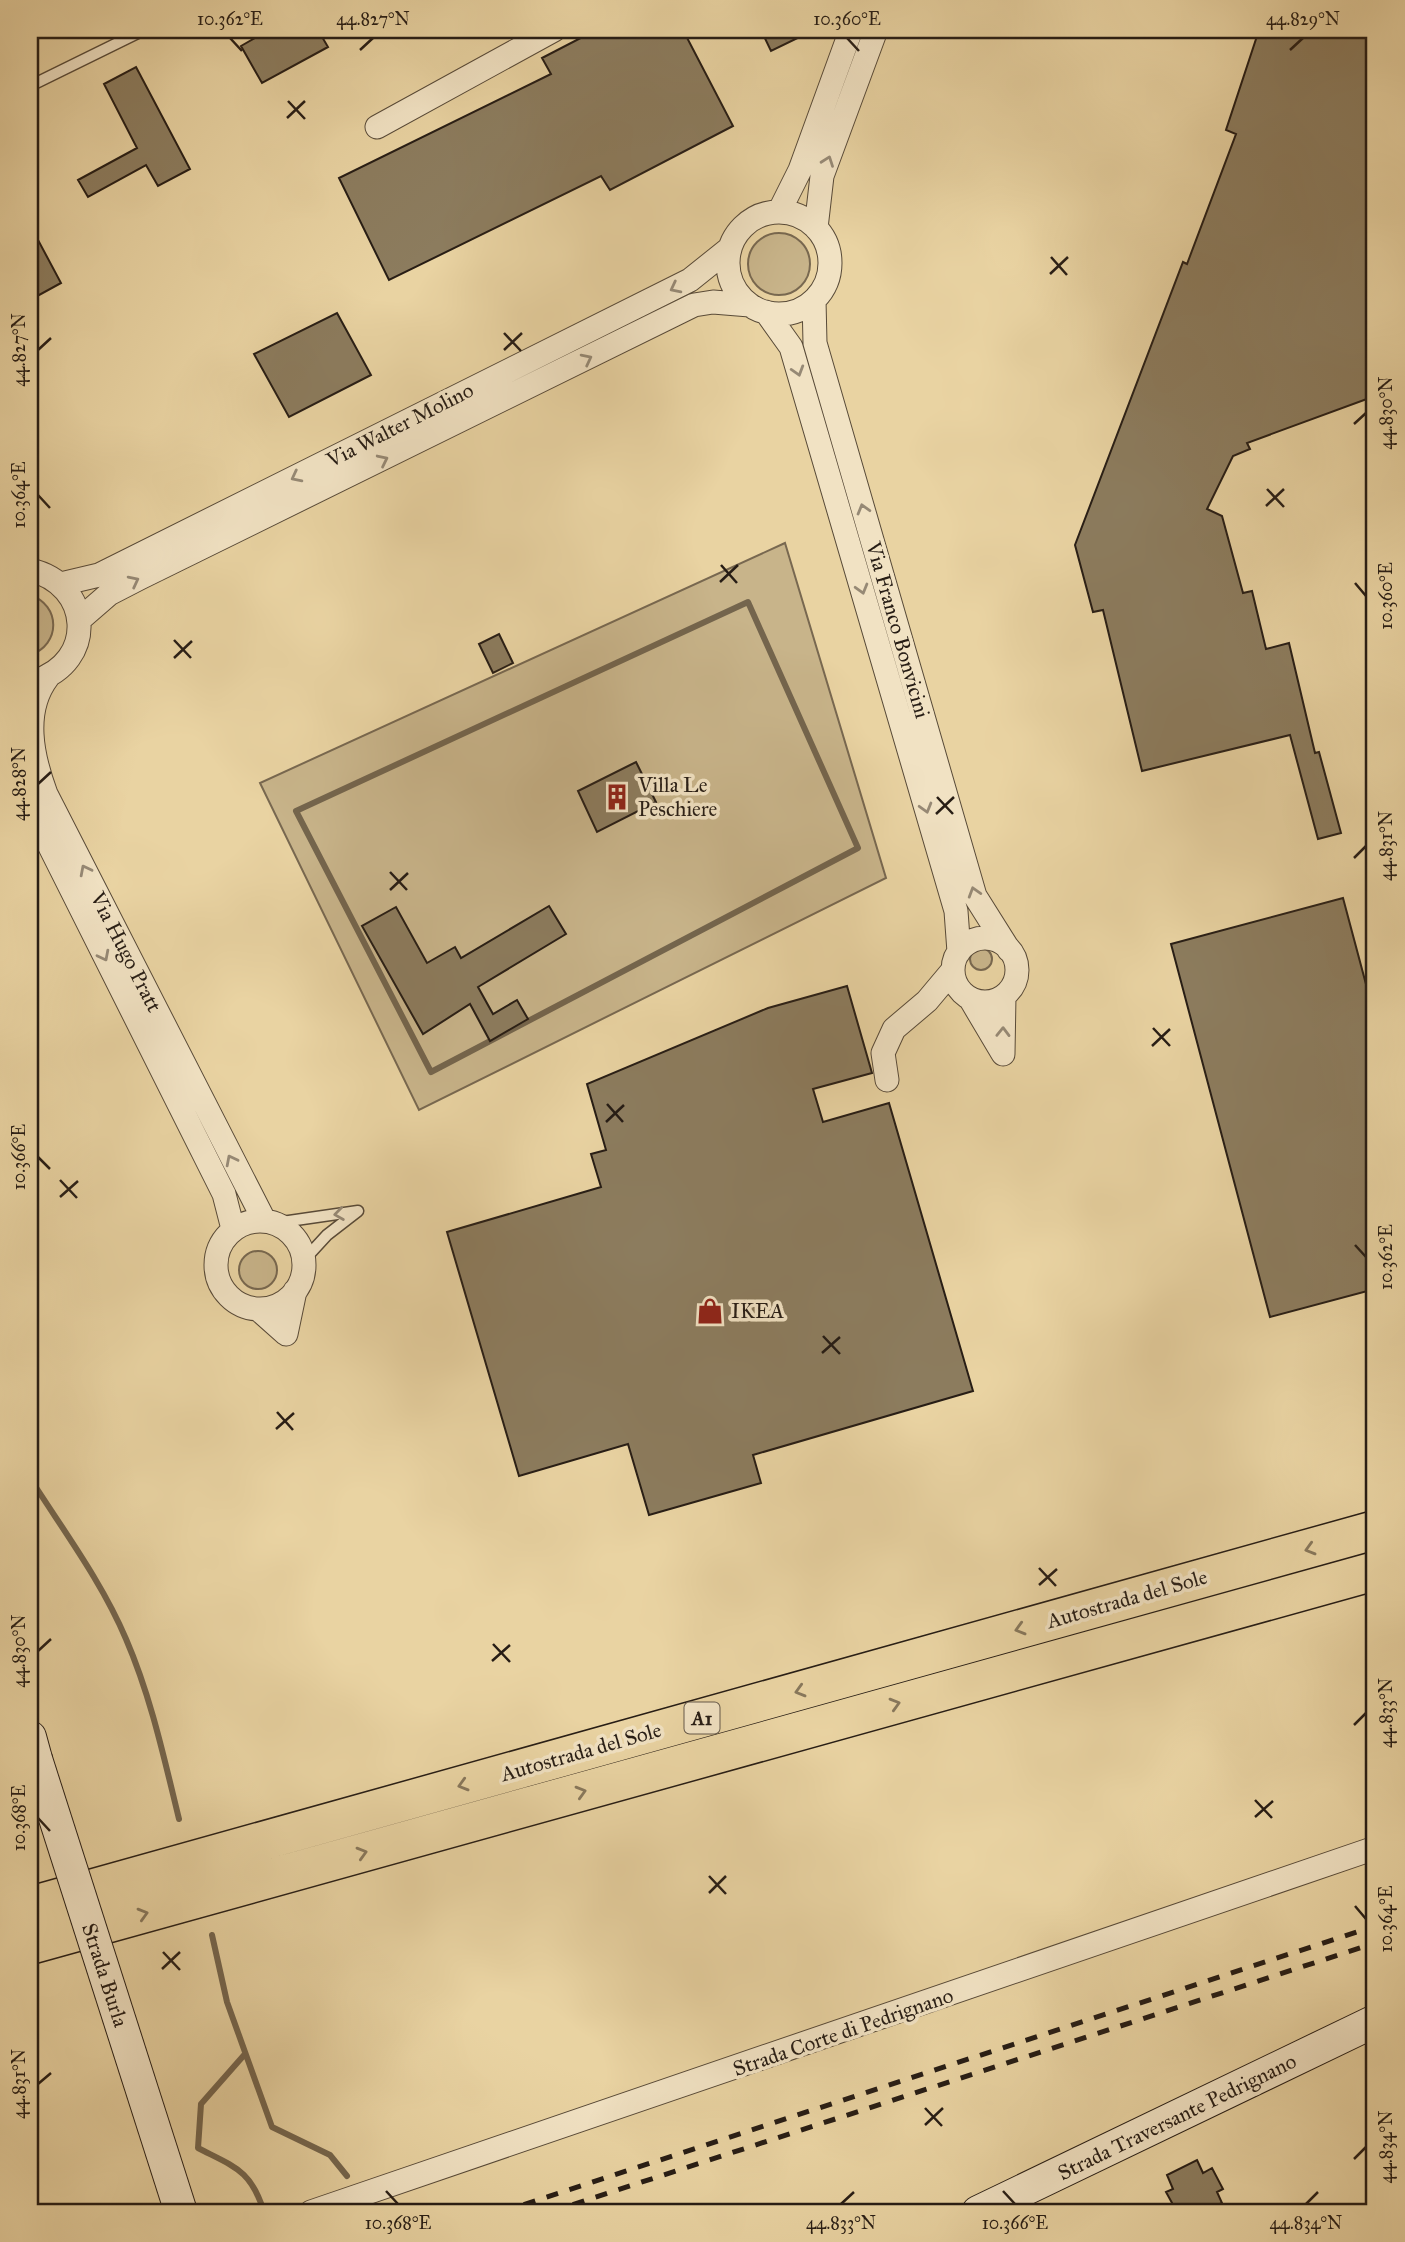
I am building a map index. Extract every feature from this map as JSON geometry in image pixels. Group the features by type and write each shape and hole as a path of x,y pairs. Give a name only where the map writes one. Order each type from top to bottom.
{"highway":[{"name":"Autostrada del Sole","path":"30,1906 1375,1530"},
{"name":"Autostrada del Sole","path":"30,1945 1375,1571"}],"main road":[{"name":"Strada Burla","path":"33,1748 181,2212"},
{"name":"Strada Traversante Pedrignano","path":"978,2212 1375,2021"}],"street":[{"path":"377,127 554,30"},
{"path":"814,300 824,288 830,264 825,241 817,228 793,214 779,212 800,170 851,30"},
{"path":"817,228 822,176 876,30"},
{"name":"Via Walter Molino","path":"61,584 99,575 690,280 730,248 737,233 748,222 763,214 779,212"},
{"path":"730,248 729,274 733,286 758,309"},
{"name":"Via Walter Molino","path":"79,620 109,594 140,578 694,305 713,302 791,312 814,300"},
{"name":"Via Franco Bonvicini","path":"758,309 791,347 956,911 958,988 968,998 1003,1054 1004,996 1011,989 1017,969 1009,950 975,896 815,343 814,300"},
{"path":"30,570 43,573 61,584 75,602 79,620"},
{"name":"Via Hugo Pratt","path":"79,620 74,650 63,666 39,680 33,702 31,719 38,772 46,794 270,1222"},
{"name":"Via Hugo Pratt","path":"30,807 224,1194 233,1229"},
{"path":"887,1080 883,1053 886,1042 894,1030 927,1001 966,944 983,938 1001,943 1009,950"},
{"path":"927,1001 968,998 988,1002 1004,996"},
{"path":"270,1222 295,1237 304,1260 304,1271 295,1291 285,1301 258,1309 243,1306 230,1298 216,1274 218,1249 233,1229 243,1223 270,1222"},
{"name":"Strada Corte di Pedrignano","path":"310,2212 1375,1848"}],"lane":[{"path":"30,86 144,30"},
{"path":"270,1222 358,1211 327,1235 304,1260"}],"shaded area":[{"path":"779,233 801,242 810,264 801,286 779,295 757,286 748,264 757,242"},
{"path":"785,543 886,878 419,1110 260,783"},
{"path":"30,595 47,607 53,625 47,643 30,655"},
{"path":"981,948 989,951 992,959 989,967 981,970 973,967 970,959 973,951"},
{"path":"258,1251 271,1257 277,1270 271,1283 258,1289 245,1283 239,1270 245,1257"}],"building":[{"path":"269,30 318,30 328,47 262,83 241,46"},
{"path":"596,30 683,30 733,126 610,190 601,176 389,280 339,178 551,74 542,58"},
{"path":"761,30 814,30 771,51"},
{"path":"1259,30 1375,30 1375,396 1247,443 1250,449 1233,456 1207,509 1222,516 1243,593 1252,591 1266,649 1289,643 1315,753 1319,752 1341,833 1318,839 1290,735 1142,771 1103,610 1093,612 1075,545 1183,262 1187,264 1236,134 1226,130"},
{"path":"136,67 190,169 158,186 146,165 88,197 78,180 137,148 104,84"},
{"path":"30,225 61,283 30,300"},
{"path":"337,313 371,375 289,417 254,354"},
{"path":"499,634 513,663 493,673 479,644"},
{"name":"Villa Le Peschiere","path":"636,762 656,802 597,832 578,791"},
{"path":"1343,898 1375,1018 1375,1289 1270,1317 1171,944"},
{"path":"549,906 566,934 478,987 493,1014 517,1000 528,1019 490,1041 470,1004 423,1034 362,926 396,907 427,963 455,947 461,958"},
{"name":"IKEA","path":"847,986 872,1073 813,1089 823,1122 889,1103 973,1391 753,1455 761,1483 649,1515 628,1444 519,1476 447,1232 601,1187 591,1154 606,1150 587,1084 768,1008"},
{"path":"1197,2160 1203,2173 1212,2168 1223,2189 1217,2192 1222,2203 1203,2212 1177,2212 1166,2192 1173,2189 1167,2175"}],"waterway":[{"path":"748,602 858,848 431,1072 296,811 748,602"},
{"path":"30,1478 94,1577 126,1639 150,1705 179,1819"},
{"path":"212,1935 227,2002 272,2127 330,2155 347,2176"},
{"path":"245,2054 201,2104 198,2148 240,2171 253,2187 264,2212"}],"railway":[{"path":"501,2212 1375,1926"},
{"path":"550,2212 1375,1943"}],"place":[{"name":"Villa Le Peschiere","path":"617,797"},
{"name":"IKEA","path":"710,1311"}]}
